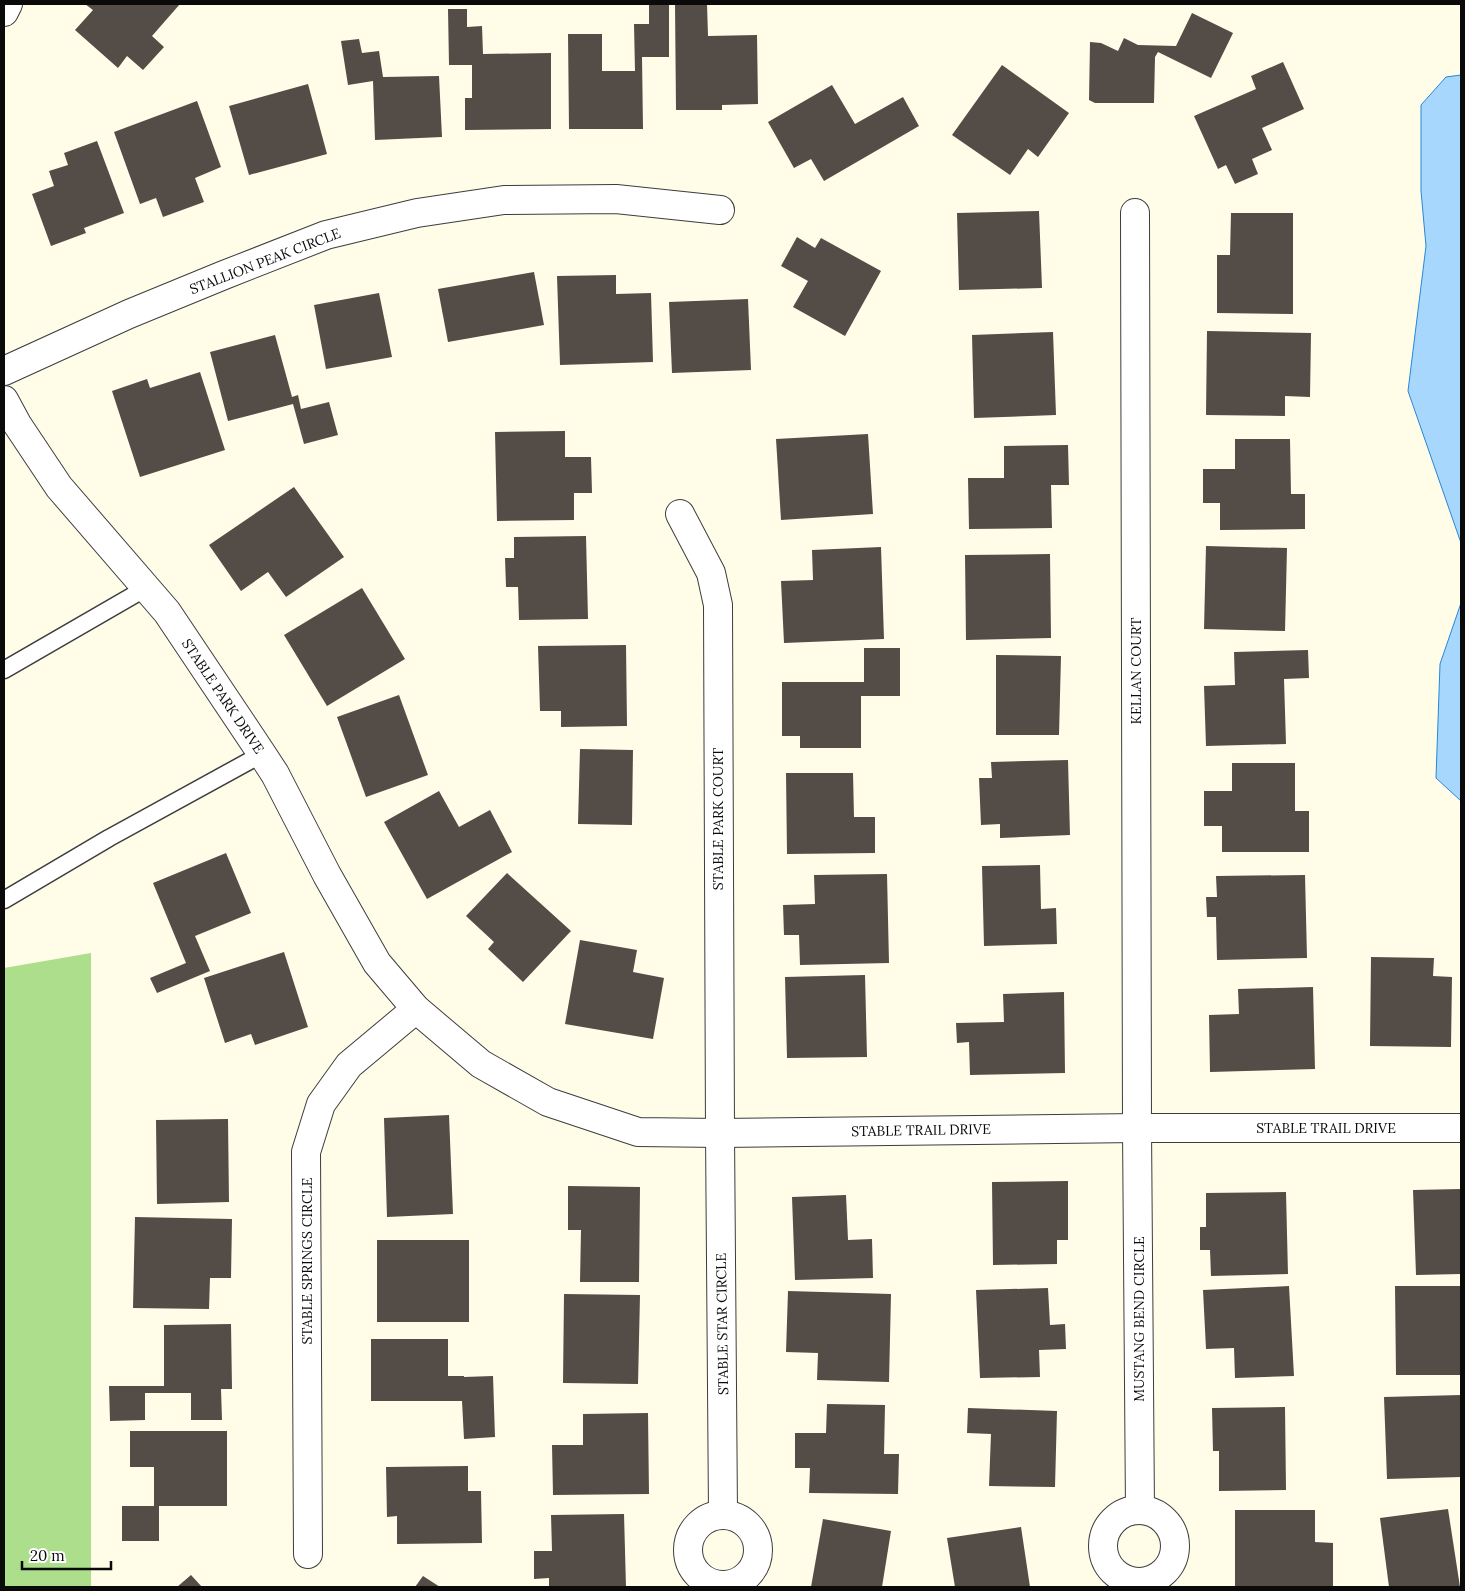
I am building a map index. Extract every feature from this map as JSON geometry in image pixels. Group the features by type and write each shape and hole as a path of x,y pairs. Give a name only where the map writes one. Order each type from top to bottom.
{"street":[{"path":"4,12 8,4"},
{"name":"STALLION PEAK CIRCLE","path":"4,371 129,314 326,235 417,213 504,200 616,199 720,210"},
{"name":"KELLAN COURT","path":"1135,214 1137,1128"},
{"name":"STABLE PARK DRIVE","path":"4,400 17,424 59,486 167,612 275,774 327,874 377,963 416,1009"},
{"name":"STABLE PARK COURT","path":"680,514 711,573 718,605 720,1133"},
{"name":"STABLE TRAIL DRIVE","path":"416,1009 481,1064 548,1102 638,1132 720,1133 1137,1128 1461,1128"},
{"name":"STABLE SPRINGS CIRCLE","path":"308,1554 306,1152 321,1104 349,1065 416,1009"},
{"name":"MUSTANG BEND CIRCLE","path":"1137,1128 1140,1510"},
{"name":"STABLE STAR CIRCLE","path":"720,1133 724,1514"}],"lane":[{"path":"4,670 146,588"},
{"path":"4,900 108,838 262,754"}],"green space":[{"path":"91,953 91,1587 4,1587 4,968"}],"water":[{"path":"1461,75 1461,543 1408,391 1426,246 1421,191 1421,105 1446,77"},
{"path":"1461,603 1461,801 1436,778 1440,664"}],"building":[{"path":"85,4 180,4 152,36 164,47 143,70 127,56 118,68 75,30 93,10"},
{"path":"649,4 669,4 669,57 642,57 643,129 569,129 568,34 602,34 602,71 635,71 634,24 649,24"},
{"path":"675,4 707,4 708,36 757,35 758,104 722,105 722,110 676,110"},
{"path":"448,9 467,9 467,27 482,26 483,54 551,53 551,129 465,130 465,98 472,98 472,65 449,65"},
{"path":"1192,13 1233,33 1211,78 1158,52 1155,57 1154,103 1095,103 1089,100 1090,42 1101,43 1118,51 1124,38 1138,45 1176,46"},
{"path":"359,39 362,53 379,51 383,77 439,76 442,137 375,140 373,81 348,85 341,41"},
{"path":"1283,62 1304,109 1262,128 1272,150 1252,159 1258,174 1235,184 1226,165 1218,169 1194,116 1256,89 1251,76"},
{"path":"1002,65 1069,113 1038,157 1028,149 1010,175 952,135"},
{"path":"308,84 327,154 249,175 229,106"},
{"path":"832,85 855,124 903,97 919,126 824,181 811,159 794,168 768,122"},
{"path":"197,101 221,167 195,178 204,202 163,217 156,198 140,204 114,132"},
{"path":"97,141 124,213 84,228 86,233 51,246 32,194 54,186 49,171 68,165 64,153"},
{"path":"1039,211 1042,288 959,290 957,213"},
{"path":"1231,213 1293,213 1293,314 1217,313 1217,255 1230,255"},
{"path":"797,237 815,248 821,238 881,271 845,336 793,307 808,281 781,266"},
{"path":"534,272 544,325 448,342 438,289"},
{"path":"616,275 616,294 651,293 653,362 560,365 557,276"},
{"path":"379,293 392,357 326,369 314,305"},
{"path":"748,299 751,370 672,373 669,302"},
{"path":"1207,331 1311,333 1310,397 1285,396 1285,416 1206,415"},
{"path":"1053,332 1056,415 974,418 972,335"},
{"path":"275,335 292,397 298,395 301,409 329,402 338,435 304,444 293,404 228,421 210,352"},
{"path":"200,372 225,450 140,477 112,391 147,379 150,388"},
{"path":"565,431 565,457 591,457 592,493 574,493 574,520 497,521 495,432"},
{"path":"868,434 873,514 781,520 776,439"},
{"path":"1235,439 1290,439 1291,494 1305,494 1305,529 1220,530 1220,503 1203,503 1203,469 1235,469"},
{"path":"1068,445 1069,485 1051,485 1052,528 969,529 968,478 1004,478 1004,446"},
{"path":"294,487 344,557 286,597 268,572 241,591 209,545"},
{"path":"586,536 588,619 519,620 518,587 506,587 505,558 514,558 514,537"},
{"path":"1206,546 1287,548 1285,631 1204,629"},
{"path":"881,547 884,639 784,643 781,581 813,580 812,550"},
{"path":"1050,554 1051,638 966,640 965,555"},
{"path":"362,588 405,659 327,706 284,635"},
{"path":"626,645 627,726 561,727 561,711 540,711 538,646"},
{"path":"864,648 900,648 900,696 861,696 861,748 800,748 800,736 782,736 782,682 864,682"},
{"path":"1308,650 1309,678 1284,679 1286,744 1206,746 1204,686 1235,685 1234,652"},
{"path":"996,655 1061,656 1059,735 996,735"},
{"path":"399,695 428,775 366,797 337,717"},
{"path":"580,749 633,750 632,825 578,824"},
{"path":"1068,760 1070,835 1000,838 1000,824 981,825 979,778 992,778 991,762"},
{"path":"1232,763 1295,763 1295,811 1309,811 1309,852 1222,852 1222,826 1204,826 1204,791 1232,791"},
{"path":"786,773 853,773 854,817 875,817 875,853 787,854"},
{"path":"439,791 459,827 490,810 512,852 427,899 384,822"},
{"path":"226,853 251,913 195,936 210,971 157,993 150,978 186,963 153,883"},
{"path":"1040,865 1041,909 1056,908 1057,944 984,946 982,866"},
{"path":"507,873 571,931 523,982 488,949 494,942 466,916"},
{"path":"887,874 889,963 800,965 799,935 784,935 783,905 815,904 814,875"},
{"path":"1305,875 1307,958 1217,960 1216,917 1207,917 1206,897 1217,897 1216,876"},
{"path":"580,940 637,950 633,972 664,978 653,1039 565,1024"},
{"path":"284,952 308,1027 255,1045 251,1034 225,1043 204,978"},
{"path":"1371,957 1434,958 1433,976 1452,977 1451,1047 1370,1046"},
{"path":"865,975 867,1057 787,1058 785,977"},
{"path":"1313,987 1315,1069 1210,1072 1209,1015 1239,1014 1238,989"},
{"path":"1064,992 1065,1073 970,1075 969,1042 957,1043 956,1023 1004,1022 1003,994"},
{"path":"449,1115 453,1214 387,1217 384,1118"},
{"path":"228,1119 229,1202 157,1204 156,1120"},
{"path":"1068,1181 1068,1240 1057,1240 1057,1264 993,1265 992,1182"},
{"path":"568,1186 640,1187 639,1282 580,1282 581,1230 568,1230"},
{"path":"1461,1189 1461,1274 1416,1275 1413,1190"},
{"path":"1286,1192 1288,1274 1211,1276 1210,1250 1200,1250 1200,1227 1206,1227 1206,1193"},
{"path":"846,1195 848,1240 872,1239 873,1278 795,1280 792,1197"},
{"path":"135,1217 232,1219 231,1278 210,1278 209,1309 133,1308"},
{"path":"377,1240 469,1240 469,1322 377,1322"},
{"path":"1289,1286 1294,1376 1235,1378 1234,1348 1206,1349 1203,1290"},
{"path":"1395,1286 1461,1286 1460,1375 1396,1375"},
{"path":"1048,1288 1050,1325 1065,1324 1066,1349 1039,1350 1040,1377 980,1378 976,1290"},
{"path":"788,1291 891,1294 889,1382 817,1380 818,1353 786,1352"},
{"path":"564,1294 640,1295 638,1384 563,1383"},
{"path":"231,1324 232,1389 221,1389 222,1420 191,1420 191,1393 145,1393 145,1420 110,1421 109,1386 164,1386 164,1325"},
{"path":"371,1339 448,1339 448,1376 493,1376 495,1437 464,1439 462,1401 371,1401"},
{"path":"1461,1395 1461,1477 1387,1479 1384,1397"},
{"path":"827,1404 885,1405 884,1454 899,1454 898,1494 809,1493 810,1468 795,1468 795,1433 826,1433"},
{"path":"1285,1407 1286,1490 1219,1491 1219,1451 1213,1451 1212,1408"},
{"path":"968,1408 1057,1411 1055,1487 989,1486 991,1434 967,1433"},
{"path":"648,1413 649,1494 553,1495 552,1445 583,1445 583,1414"},
{"path":"130,1431 227,1431 227,1506 159,1506 159,1541 122,1541 122,1506 154,1506 154,1467 130,1467"},
{"path":"468,1466 468,1491 481,1491 482,1543 397,1544 397,1516 387,1517 386,1467"},
{"path":"1448,1509 1460,1587 1389,1587 1380,1518"},
{"path":"1235,1510 1315,1510 1315,1542 1333,1543 1333,1587 1235,1587"},
{"path":"624,1514 626,1587 549,1587 549,1578 534,1579 534,1551 552,1551 551,1515"},
{"path":"823,1519 891,1531 882,1587 811,1587"},
{"path":"1021,1527 1030,1587 955,1587 947,1538"},
{"path":"191,1575 202,1587 177,1587"},
{"path":"423,1576 440,1587 415,1587"}]}
